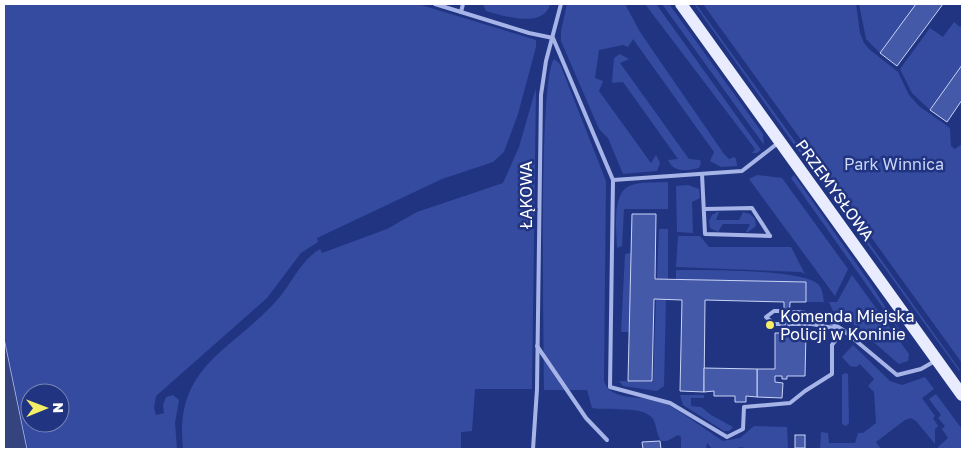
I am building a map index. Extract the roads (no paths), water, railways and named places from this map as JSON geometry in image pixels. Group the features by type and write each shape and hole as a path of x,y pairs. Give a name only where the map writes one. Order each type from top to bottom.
{"main road":[{"name":"PRZEMYSŁOWA","path":"681,4 962,395"}],"lane":[{"path":"435,4 529,33 553,38 613,180 610,386 670,403 727,437 743,428 744,407 790,404 805,390 832,374 832,345 843,330"},
{"path":"461,12 463,4"},
{"name":"ŁĄKOWA","path":"533,449 537,390 541,95 546,61 561,4"},
{"path":"613,180 742,172 780,141"},
{"path":"702,174 705,234 770,236 752,208 705,209"},
{"path":"784,312 774,311 766,317 774,324 784,324"},
{"path":"790,312 805,311 822,316 857,340 882,365 897,375 921,369 937,360"},
{"path":"789,324 812,324 843,330"},
{"path":"537,345 586,418 607,440"}],"place":[{"name":"Komenda Miejska Policji w Koninie","path":"770,325"}],"park label":[{"name":"Park Winnica","path":"894,164"}]}
